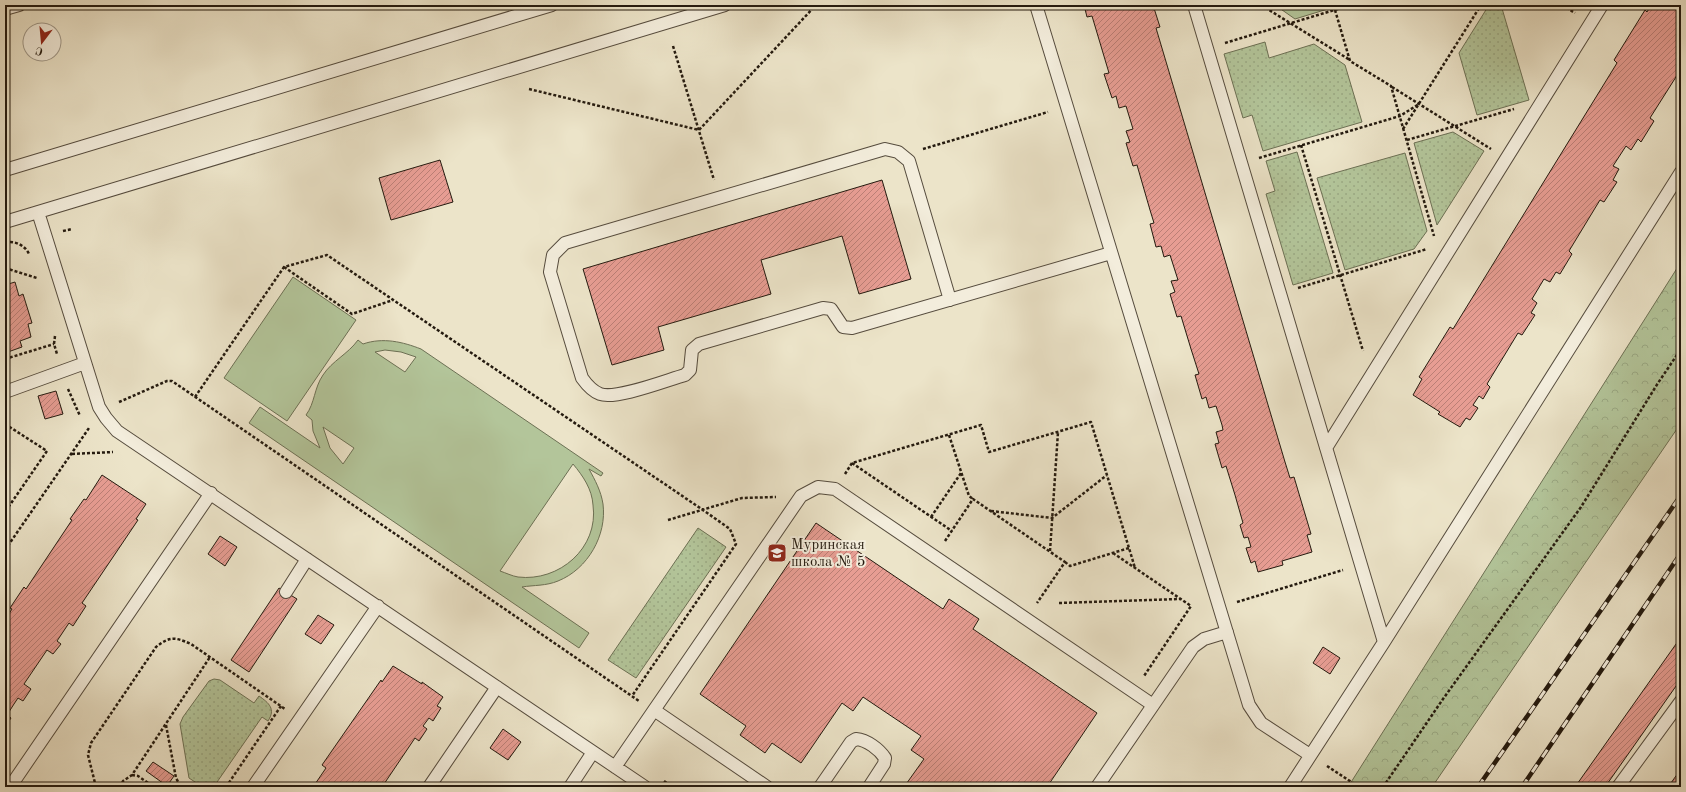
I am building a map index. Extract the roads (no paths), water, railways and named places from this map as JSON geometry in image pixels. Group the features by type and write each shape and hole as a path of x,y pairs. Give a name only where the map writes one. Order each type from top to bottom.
{"lane":[{"path":"5,9 19,5"},
{"path":"5,170 552,5"},
{"path":"5,222 725,5"},
{"path":"1036,5 1249,705 1261,723 1310,755"},
{"path":"1194,5 1384,642"},
{"path":"1326,448 1602,5"},
{"path":"950,300 909,161 898,152 885,149 565,243 553,254 550,272 582,378 590,388 601,394 614,396 685,375 690,370 692,350 699,344 823,308 831,309 843,327 852,328 950,300 1111,253"},
{"path":"1290,787 1384,642 1681,172"},
{"path":"38,212 99,407 106,418 117,430 645,787"},
{"path":"5,392 85,363"},
{"path":"615,767 801,496 818,487 835,489 1153,705"},
{"path":"10,787 211,493"},
{"path":"286,592 307,559"},
{"path":"253,787 378,606"},
{"path":"1098,787 1193,647 1204,639 1227,632"},
{"path":"429,787 497,687"},
{"path":"1618,787 1681,701"},
{"path":"654,710 767,787"},
{"path":"820,787 851,742 856,738 862,739 882,753 885,758 884,764 869,787"},
{"path":"570,787 593,752"}],"railway":[{"path":"1478,787 1681,495"},
{"path":"1522,787 1681,553"}],"place":[{"name":"Муринская школа № 5","path":"777,553"}]}
